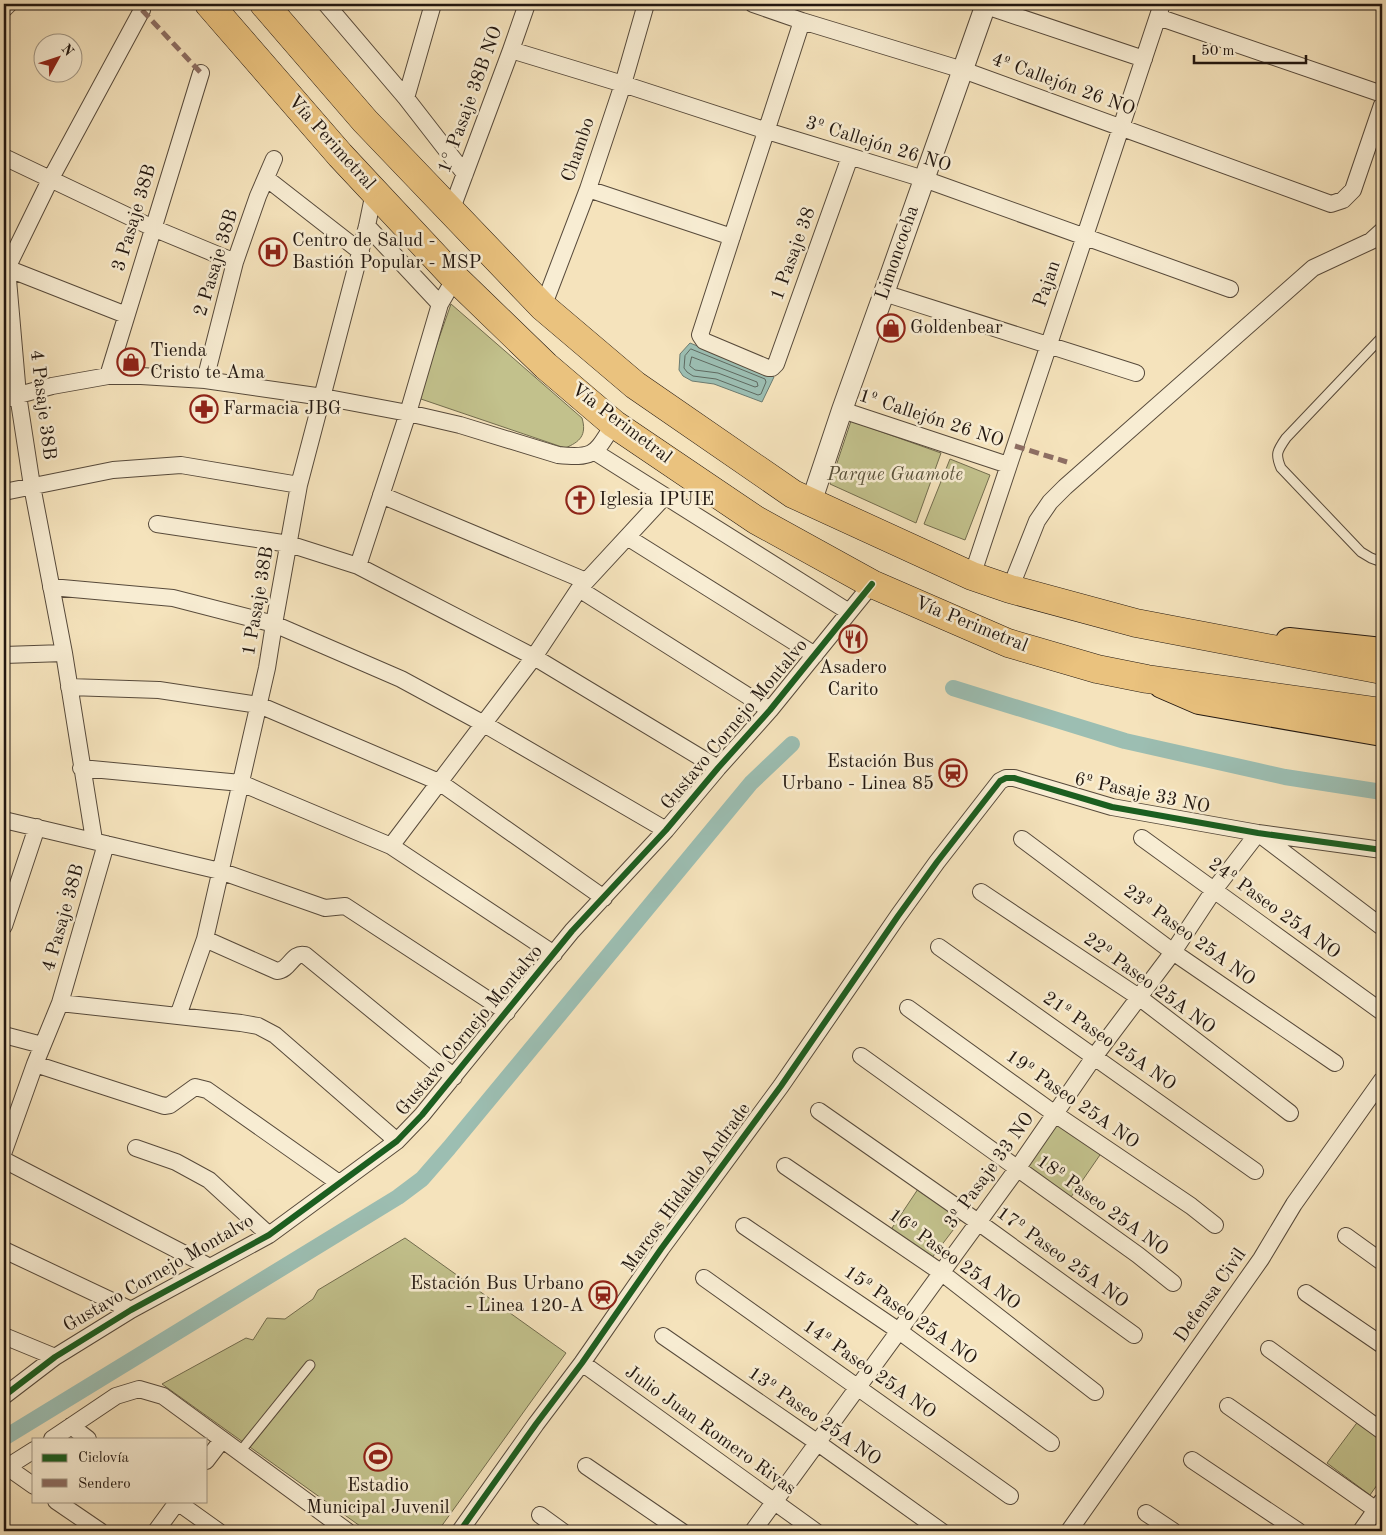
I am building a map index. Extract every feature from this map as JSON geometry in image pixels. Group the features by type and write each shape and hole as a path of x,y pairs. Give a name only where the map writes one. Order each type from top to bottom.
{"highway":[{"name":"Vía Perimetral","path":"209,4 374,192 455,278 546,366 614,424 756,520 872,584 1008,643 1097,669 1147,679 1382,712"},
{"path":"264,4 364,121 543,307 635,385 793,494 972,576 1010,589 1136,624 1382,670"}],"main road":[{"path":"1136,624 1172,620 1289,641 1382,651"},
{"name":"Vía Perimetral","path":"1147,679 1199,701 1382,733"}],"street":[{"path":"4,9 9,4"},
{"path":"126,315 6,267 50,180 142,10 143,4"},
{"path":"406,98 434,4"},
{"name":"1° Pasaje 38B NO","path":"451,210 527,4"},
{"name":"Chambo","path":"543,307 588,189 623,84 646,4"},
{"name":"4º Callejón 26 NO","path":"753,4 962,70 1331,204 1343,200 1353,190 1382,105"},
{"path":"983,4 1144,59"},
{"name":"Limoncocha","path":"811,503 962,70 983,4"},
{"path":"330,5 465,174"},
{"path":"1160,10 1382,94"},
{"name":"Pajan","path":"972,576 1160,10"},
{"path":"588,189 732,237 802,21"},
{"name":"3º Callejón 26 NO","path":"511,50 924,179 1230,289"},
{"name":"3 Pasaje 38B","path":"108,376 200,73"},
{"path":"4,156 152,228 235,262"},
{"name":"1 Pasaje 38","path":"732,237 700,335 704,341 772,368 776,364 850,157"},
{"name":"2 Pasaje 38B","path":"205,380 235,262 274,159"},
{"path":"266,178 361,252"},
{"name":"1 Pasaje 38B","path":"178,1016 205,939 267,668 300,485 361,252 374,192"},
{"path":"367,226 440,304"},
{"path":"1010,589 1037,521 1050,502 1313,268 1371,241 1382,231"},
{"name":"4 Pasaje 38B","path":"4,1152 34,1064 60,1003 100,842 81,768 64,653 32,486 11,397 6,267"},
{"path":"358,566 408,413 440,304 455,278"},
{"path":"884,293 1136,373"},
{"path":"11,397 52,386 108,376 205,380 323,397 408,413 460,425 558,455 583,456 595,452 614,424"},
{"name":"1º Callejón 26 NO","path":"842,410 1008,466"},
{"path":"595,452 849,612"},
{"path":"4,492 112,470 181,465 300,485"},
{"path":"381,495 582,585 770,710"},
{"path":"391,846 534,657 582,585 665,496"},
{"path":"158,524 289,544 358,566 534,657 718,768"},
{"path":"627,537 815,655"},
{"name":"Gustavo Cornejo Montalvo","path":"4,1396 54,1357 132,1310 269,1235 397,1141 454,1077 572,931 666,830 770,710 872,584"},
{"path":"51,587 172,598 274,624 401,680 484,724 666,830"},
{"path":"4,655 64,653"},
{"path":"69,688 159,690 259,705 439,782 604,898"},
{"path":"81,768 241,783 391,846 554,954"},
{"name":"6º Pasaje 33 NO","path":"937,862 1000,781 1006,778 1014,778 1112,807 1258,833 1382,850"},
{"path":"4,820 220,871 325,908 345,906 506,1012"},
{"path":"4,926 37,827"},
{"path":"1258,833 1382,927"},
{"name":"3º Pasaje 33 NO","path":"753,1531 1017,1169 1094,1057 1140,998 1214,890 1258,833"},
{"name":"24º Paseo 25A NO","path":"1142,838 1382,1012"},
{"name":"23º Paseo 25A NO","path":"1022,839 1173,952 1335,1063"},
{"name":"Marcos Hidaldo Andrade","path":"460,1531 582,1363 661,1249 781,1086 937,862"},
{"name":"22º Paseo 25A NO","path":"981,892 1140,998 1290,1113"},
{"path":"205,939 277,971 284,970 296,956 306,955 454,1077"},
{"name":"21º Paseo 25A NO","path":"939,947 1255,1171"},
{"path":"60,1003 258,1026 275,1035 397,1141"},
{"name":"19º Paseo 25A NO","path":"908,1008 1055,1114 1191,1206 1215,1225"},
{"path":"4,1035 42,1045"},
{"name":"18º Paseo 25A NO","path":"860,1056 1138,1255 1173,1283"},
{"path":"34,1064 164,1106 170,1105 195,1087 202,1088 339,1184"},
{"name":"Defensa Civil","path":"1069,1531 1262,1259 1294,1204 1382,1080"},
{"name":"17º Paseo 25A NO","path":"819,1111 978,1222 1134,1335"},
{"path":"136,1148 176,1162 209,1180 269,1235"},
{"path":"4,1160 210,1267"},
{"name":"16º Paseo 25A NO","path":"785,1166 942,1273 1095,1392"},
{"name":"15º Paseo 25A NO","path":"744,1226 900,1331 1051,1443"},
{"path":"1346,1236 1382,1262"},
{"path":"4,1250 132,1310"},
{"name":"14º Paseo 25A NO","path":"704,1278 1010,1496"},
{"path":"1306,1293 1382,1345"},
{"path":"4,1336 54,1357"},
{"name":"13º Paseo 25A NO","path":"663,1336 941,1531"},
{"path":"1269,1349 1382,1431"},
{"name":"Julio Juan Romero Rivas","path":"582,1363 814,1531"},
{"path":"53,1438 116,1396 139,1389 163,1396 348,1531"},
{"path":"1228,1406 1380,1508 1361,1531"},
{"path":"71,1426 87,1438"},
{"path":"208,1458 222,1440"},
{"path":"32,1451 5,1468 32,1485"},
{"path":"1192,1460 1298,1531"},
{"path":"586,1466 680,1531"},
{"path":"57,1502 100,1531"},
{"path":"156,1531 176,1502"},
{"path":"178,1502 218,1531"},
{"path":"1146,1513 1173,1531"},
{"path":"540,1516 562,1531"}],"lane":[{"path":"1382,337 1286,438 1278,450 1277,458 1281,468 1360,552 1382,562"},
{"path":"239,1453 310,1365"}],"green space":[{"path":"451,304 582,418 583,433 575,443 565,448 418,398"},
{"name":"Parque Guamote","path":"851,421 941,453 916,523 830,484"},
{"path":"950,459 990,475 965,540 924,524"},
{"path":"1056,1119 1102,1152 1071,1197 1024,1165"},
{"path":"920,1186 963,1217 931,1259 890,1231"},
{"name":"Estadio Municipal Juvenil","path":"405,1238 566,1353 438,1531 367,1531 162,1384 246,1338 253,1340 267,1318 285,1319 313,1299 318,1290"},
{"path":"1359,1420 1382,1437 1382,1478 1370,1495 1327,1463"}],"water":[{"path":"690,343 774,377 762,402 714,384 692,381 683,376 679,370 680,354"}],"waterway":[{"path":"953,688 1125,741 1285,777 1382,792"},
{"path":"4,1438 398,1197 422,1179 751,783 792,744"}],"marked path":[{"path":"142,10 201,73"},
{"path":"1015,446 1067,462"}],"cycle path":[{"path":"4,1396 55,1357 131,1310 269,1235 397,1141 422,1115 572,931 666,830 770,710 872,584"},
{"path":"460,1531 582,1363 661,1249 781,1086 898,916 1000,781 1006,778 1014,778 1112,807 1258,833 1382,850"}],"place":[{"name":"Centro de Salud - Bastión Popular - MSP","path":"273,252"},
{"name":"Goldenbear","path":"891,328"},
{"name":"Tienda Cristo te Ama","path":"131,362"},
{"name":"Farmacia JBG","path":"204,409"},
{"name":"Iglesia IPUIE","path":"580,500"},
{"name":"Asadero Carito","path":"853,639"},
{"name":"Estación Bus Urbano - Linea 85","path":"953,773"},
{"name":"Estación Bus Urbano - Linea 120-A","path":"603,1295"},
{"name":"Estadio Municipal Juvenil","path":"378,1457"}]}
